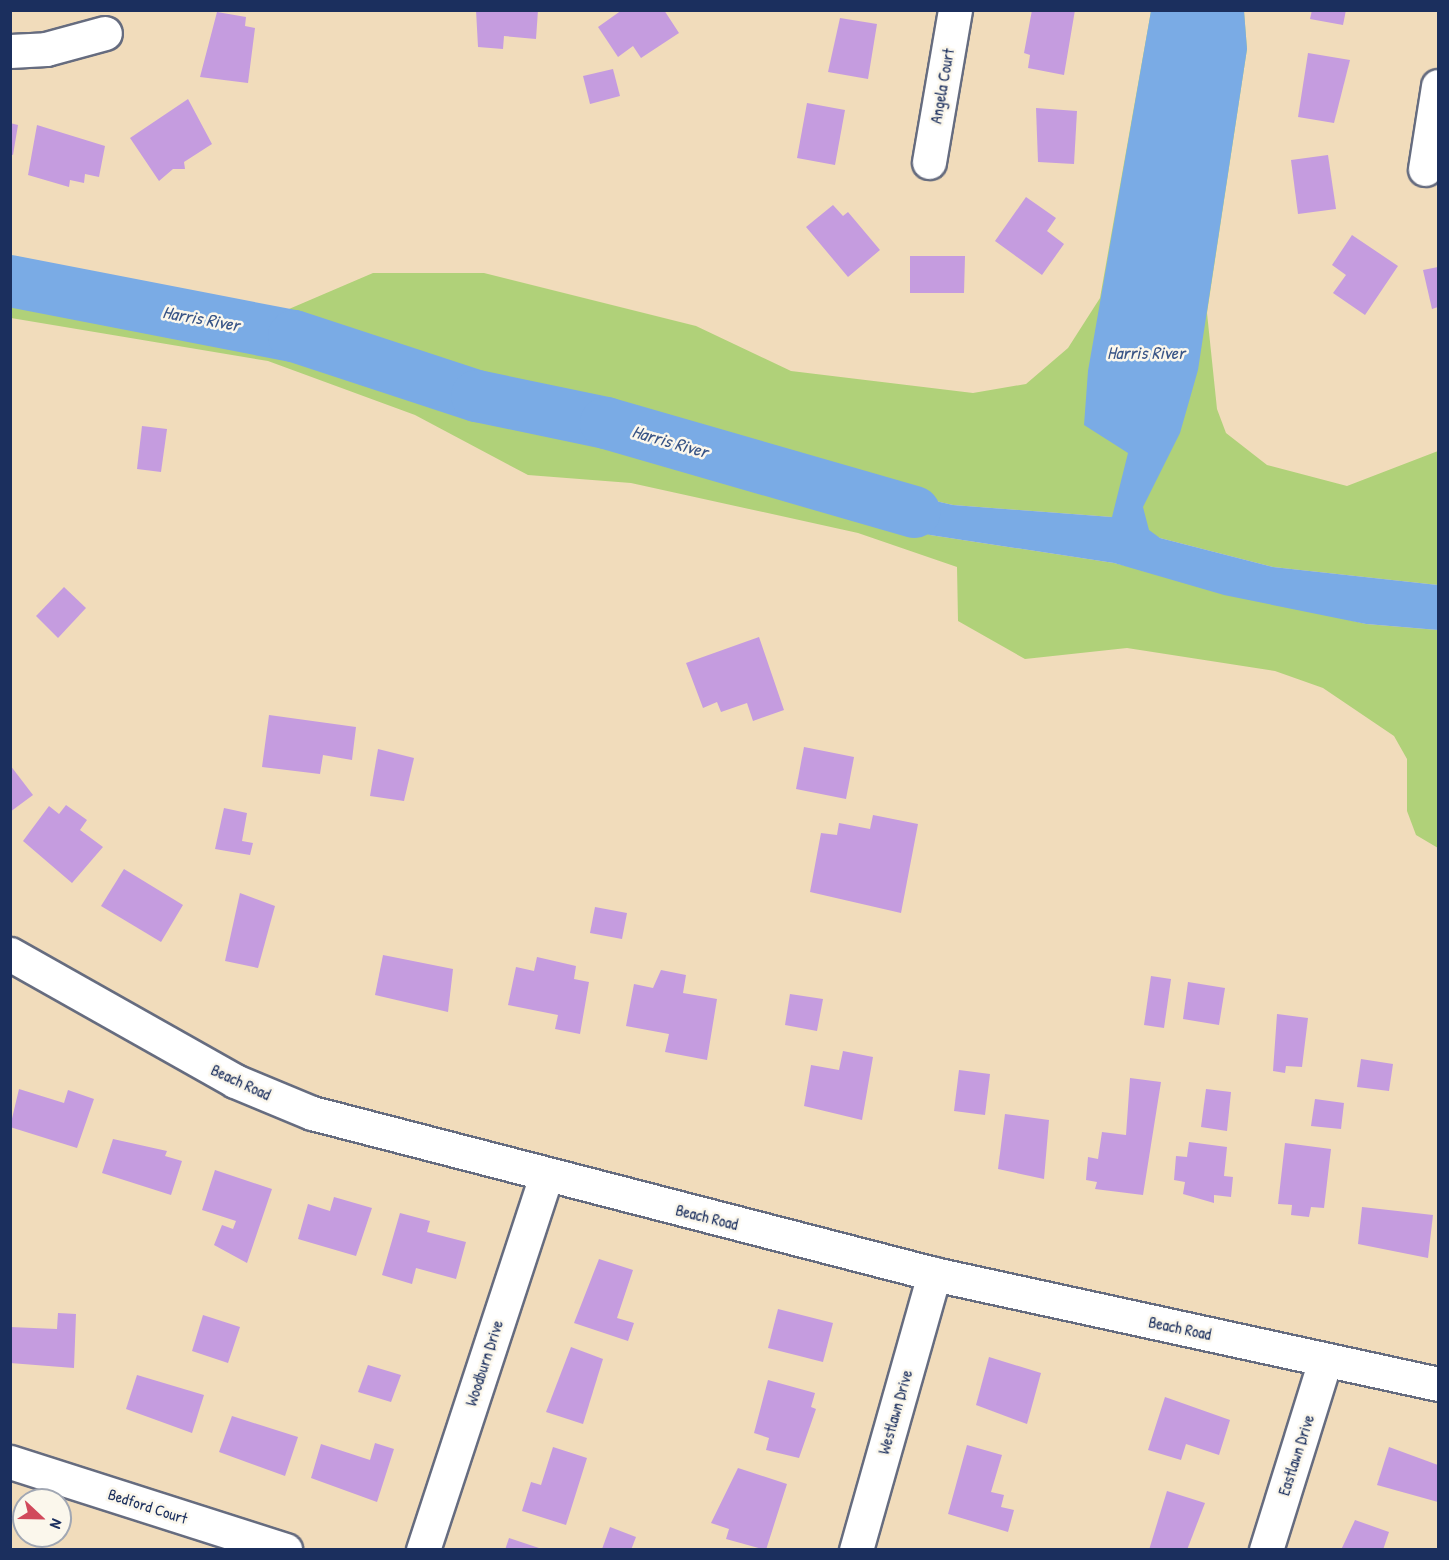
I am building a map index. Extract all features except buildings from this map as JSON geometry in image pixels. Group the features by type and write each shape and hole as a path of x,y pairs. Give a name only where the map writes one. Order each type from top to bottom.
{"street":[{"name":"Angela Court","path":"929,162 955,10"},
{"path":"10,51 46,49 105,33"},
{"path":"1425,169 1438,86"},
{"name":"Beach Road","path":"10,954 166,1044 286,1103 546,1176 934,1274 1438,1384"},
{"name":"Woodburn Drive","path":"423,1550 546,1176"},
{"name":"Westlawn Drive","path":"856,1550 934,1274"},
{"name":"Eastlawn Drive","path":"1266,1550 1325,1360"},
{"name":"Bedford Court","path":"10,1462 285,1550"}],"green space":[{"path":"1151,11 1244,11 1247,49 1207,313 1217,409 1226,433 1267,465 1347,486 1438,451 1438,585 1273,567 1160,538 1112,517 953,505 862,484 930,535 1114,563 1366,624 1438,630 1438,848 1416,835 1407,811 1407,759 1394,736 1323,688 1275,671 1127,648 1025,659 958,621 957,567 858,533 631,483 528,475 415,415 268,361 11,318 10,255 282,312 373,273 484,273 696,326 791,371 973,393 1026,384 1068,348 1100,298"}],"water":[{"name":"Harris River","path":"1151,11 1244,11 1247,49 1198,370 1180,433 1143,507 1149,530 1160,538 1273,567 1438,585 1438,630 1366,624 1224,595 1114,563 930,535 867,516 847,491 862,484 953,505 1112,517 1128,453 1084,425 1088,371"}],"waterway":[{"name":"Harris River","path":"10,281 294,336 477,396 606,423 914,512"}]}
